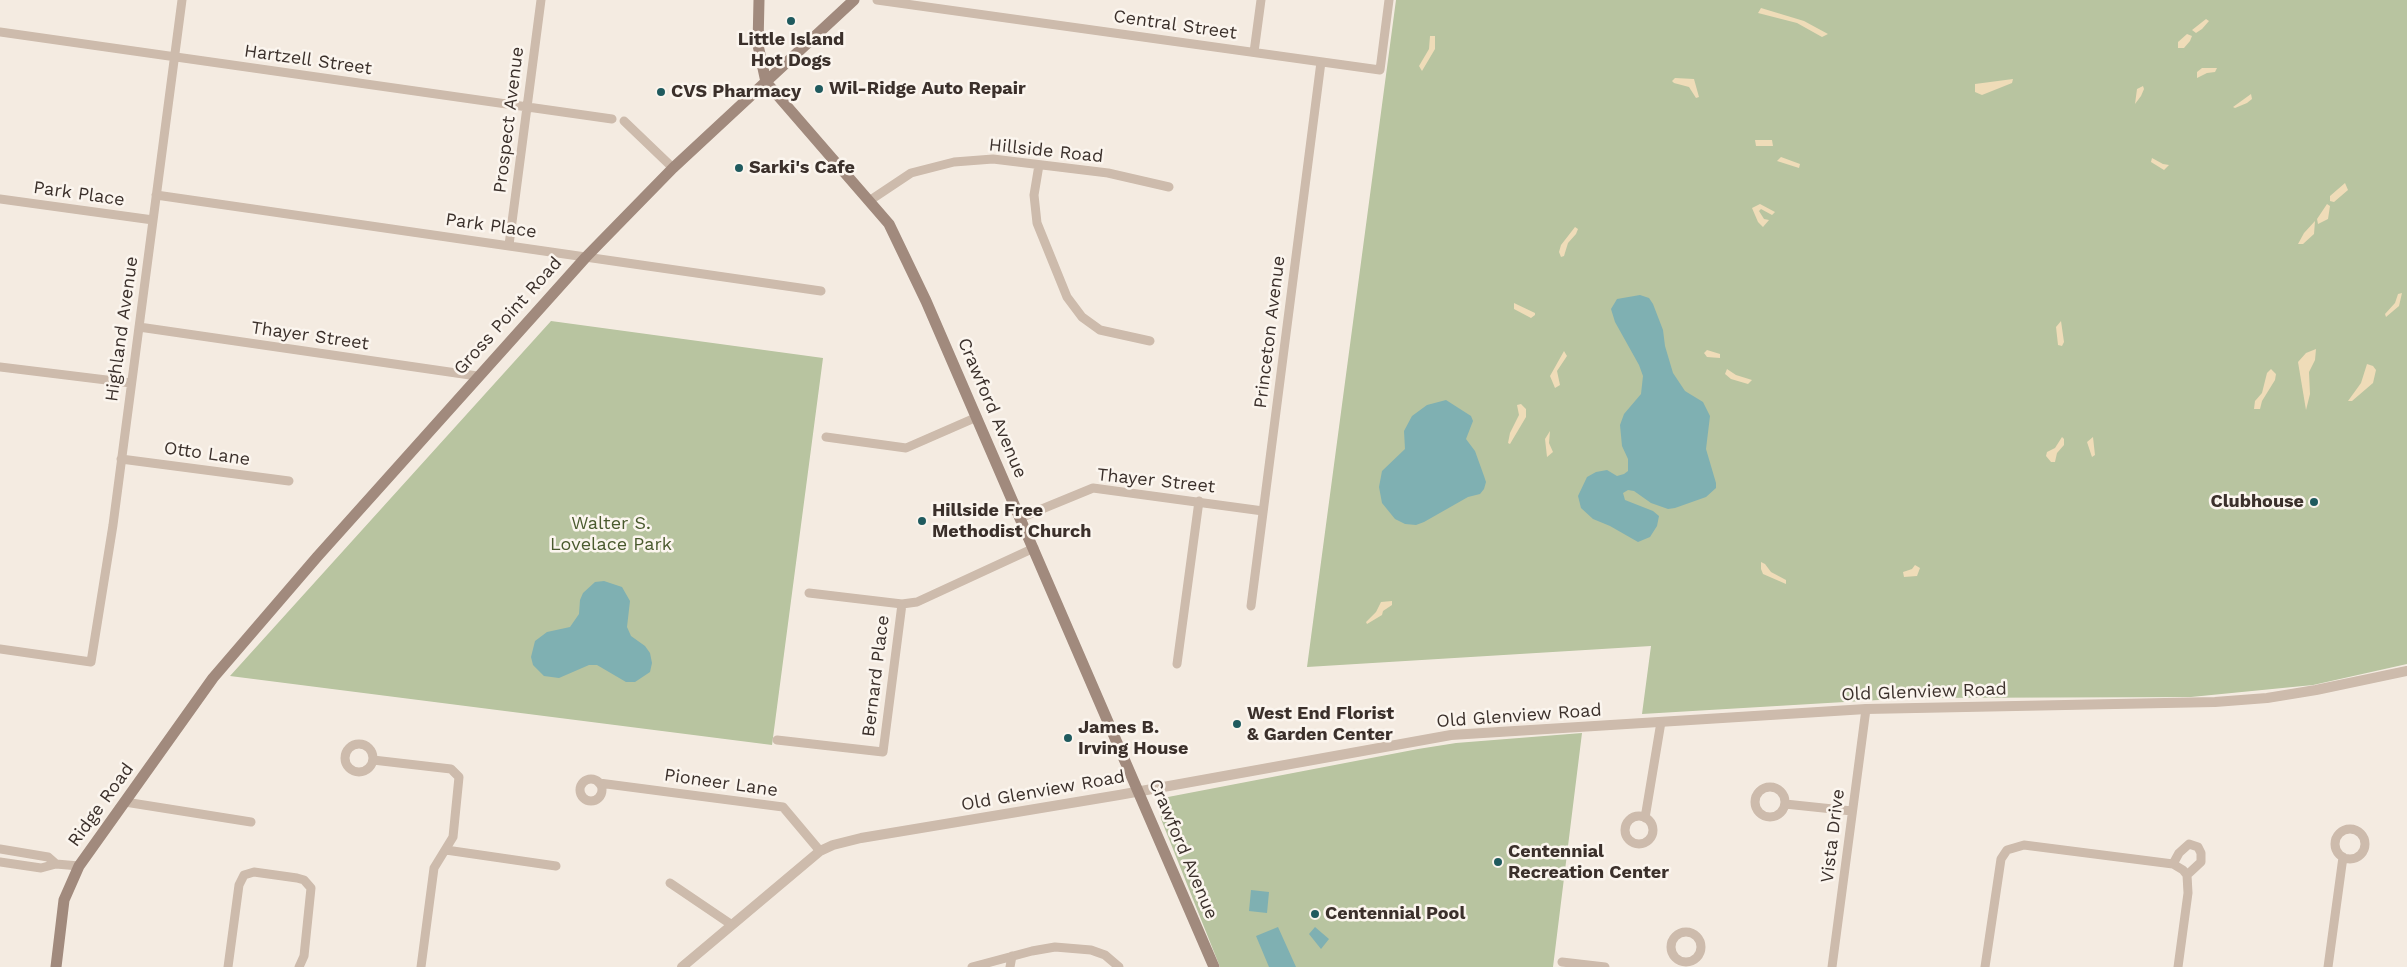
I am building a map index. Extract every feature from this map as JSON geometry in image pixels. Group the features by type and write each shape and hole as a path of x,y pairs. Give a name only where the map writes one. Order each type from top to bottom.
{"main road":[{"name":"Crawford Avenue","path":"759,0 758,45 766,82 869,201 893,233 926,301 977,417 1140,791 1214,967"},
{"name":"Gross Point Road","path":"212,678 477,376 586,257 673,168 854,0"},
{"name":"Ridge Road","path":"56,967 64,900 79,866 212,678"}],"street":[{"name":"Highland Avenue","path":"0,650 92,662 113,525 182,0"},
{"name":"Prospect Avenue","path":"509,245 541,0"},
{"name":"Central Street","path":"877,0 1380,70 1389,0"},
{"path":"1254,52 1261,0"},
{"name":"Hartzell Street","path":"0,32 612,119"},
{"name":"Princeton Avenue","path":"1251,606 1321,62"},
{"path":"624,120 673,168"},
{"name":"Hillside Road","path":"869,201 910,173 954,162 993,159 1108,173 1169,187"},
{"path":"1039,166 1034,196 1037,223 1068,297 1082,317 1100,330 1150,341"},
{"name":"Park Place","path":"156,195 821,291"},
{"name":"Park Place","path":"0,199 153,220"},
{"name":"Thayer Street","path":"139,327 477,376"},
{"path":"0,366 131,383"},
{"path":"826,437 906,448 977,417"},
{"name":"Otto Lane","path":"121,459 289,481"},
{"name":"Thayer Street","path":"1020,518 1093,488 1263,511"},
{"path":"1177,664 1199,501"},
{"path":"809,593 902,604 917,602 1034,548"},
{"name":"Bernard Place","path":"777,740 883,752 902,604"},
{"name":"Old Glenview Road","path":"682,967 820,851 861,838 1140,791 1451,735 1866,709 2215,702 2267,698 2407,671"},
{"name":"Vista Drive","path":"1832,967 1866,709"},
{"path":"1645,818 1661,722"},
{"path":"373,760 451,769 457,772 460,784 454,830 446,850 438,859 434,868 421,967"},
{"name":"Pioneer Lane","path":"599,783 783,807 820,851"},
{"path":"125,802 251,822"},
{"path":"1785,804 1852,812"},
{"path":"2173,864 2179,853 2189,844 2198,847 2201,853 2201,862 2187,876"},
{"path":"1985,967 2000,865 2007,850 2024,846 2173,864 2183,870 2187,876 2188,893 2178,967"},
{"path":"0,849 48,857 56,864"},
{"path":"446,850 556,866"},
{"path":"2328,967 2343,857"},
{"path":"0,862 41,868 56,864 79,866"},
{"path":"228,967 239,885 244,874 254,872 297,878 304,880 311,888 304,956 299,967"},
{"path":"670,883 732,925"},
{"path":"972,967 1054,947 1078,948 1105,955 1120,967"},
{"path":"1010,967 1012,956"},
{"path":"1562,962 1604,967"}],"green space":[{"path":"1396,0 2407,0 2407,664 2313,685 2191,697 1912,698 1642,714 1651,646 1307,667"},
{"name":"Walter S. Lovelace Park","path":"551,321 823,358 772,745 230,676"},
{"path":"1582,733 1553,967 1220,967 1161,819 1160,806 1168,797 1456,743"}],"sand":[{"path":"1761,8 1804,21 1828,34 1822,37 1797,23 1758,13"},
{"path":"2206,19 2209,21 2202,29 2196,33 2192,30"},
{"path":"2187,34 2192,36 2190,41 2184,48 2178,48 2178,42"},
{"path":"1430,36 1435,36 1435,49 1422,71 1419,66 1429,49"},
{"path":"2202,68 2217,68 2215,72 2207,73 2197,78 2197,72"},
{"path":"1675,78 1694,79 1699,97 1696,98 1689,87 1674,83 1672,81"},
{"path":"2013,79 2012,83 1982,95 1975,92 1975,84"},
{"path":"2143,86 2144,89 2141,96 2135,104 2137,89"},
{"path":"2251,94 2252,99 2247,103 2235,108 2233,107"},
{"path":"1755,140 1772,140 1773,146 1756,146"},
{"path":"1781,157 1800,164 1799,168 1777,161"},
{"path":"2152,158 2169,165 2164,170 2151,162"},
{"path":"2345,183 2348,190 2334,202 2330,201 2330,196"},
{"path":"1760,204 1775,212 1772,215 1761,209 1759,211 1764,219 1769,220 1763,227 1758,222 1752,208"},
{"path":"2327,204 2330,206 2328,219 2318,224 2317,219"},
{"path":"2315,221 2314,234 2303,244 2298,244 2304,233"},
{"path":"1575,227 1578,229 1576,234 1568,243 1564,256 1561,257 1559,252 1561,245"},
{"path":"2402,293 2399,306 2386,317 2385,314 2395,303 2398,294"},
{"path":"1514,303 1535,313 1535,315 1531,318 1514,309"},
{"path":"2061,321 2064,342 2062,346 2058,345 2056,327"},
{"path":"2316,349 2315,360 2309,372 2310,394 2306,410 2298,362 2306,353"},
{"path":"1707,350 1720,354 1720,358 1707,357 1704,353"},
{"path":"1564,351 1567,356 1557,371 1560,385 1555,388 1550,376"},
{"path":"2367,364 2373,366 2376,370 2373,383 2352,401 2348,401 2361,383"},
{"path":"1727,369 1736,375 1752,380 1748,384 1731,379 1725,374"},
{"path":"2271,369 2276,374 2275,380 2262,401 2260,409 2254,409 2255,401 2262,393 2267,373"},
{"path":"1521,404 1526,409 1526,417 1510,444 1508,443 1510,433 1519,415 1517,405"},
{"path":"1550,431 1549,443 1553,452 1547,457 1545,439"},
{"path":"2062,437 2064,445 2057,453 2055,462 2051,462 2046,456 2047,452 2055,448"},
{"path":"2093,437 2095,455 2092,457 2087,442"},
{"path":"1761,562 1771,572 1786,580 1786,584 1763,574"},
{"path":"1915,565 1920,568 1917,576 1904,577 1903,572 1912,569"},
{"path":"1392,601 1392,605 1383,611 1382,615 1367,624 1366,622 1376,612 1381,602"}],"water":[{"path":"1640,295 1649,298 1653,304 1663,330 1665,346 1673,373 1685,391 1703,402 1710,416 1706,449 1716,488 1706,497 1668,509 1651,503 1634,491 1628,490 1623,493 1625,500 1653,511 1659,516 1657,526 1650,537 1638,542 1610,526 1593,519 1581,508 1578,496 1587,477 1596,472 1607,470 1617,476 1628,471 1628,459 1622,446 1620,425 1624,414 1641,394 1643,376 1639,365 1615,322 1611,309 1617,299"},
{"path":"1446,400 1471,416 1473,421 1466,439 1475,451 1484,476 1486,482 1484,489 1480,494 1468,497 1424,522 1416,525 1405,524 1395,519 1382,503 1379,487 1382,471 1405,449 1404,431 1412,416 1427,405"},
{"path":"604,581 622,587 630,601 627,627 631,636 645,646 650,653 652,663 650,672 635,682 626,682 597,665 589,665 559,678 544,676 533,665 531,657 535,641 547,632 570,627 579,614 580,600 583,593 595,582"},
{"path":"1251,890 1269,892 1267,913 1249,911"},
{"path":"1278,927 1296,967 1269,967 1256,936"},
{"path":"1315,927 1329,939 1321,949 1309,934"}],"place":[{"name":"Little Island Hot Dogs","path":"791,21"},
{"name":"Wil-Ridge Auto Repair","path":"819,89"},
{"name":"CVS Pharmacy","path":"661,92"},
{"name":"Sarki's Cafe","path":"739,168"},
{"name":"Clubhouse","path":"2314,502"},
{"name":"Hillside Free Methodist Church","path":"922,521"},
{"name":"West End Florist & Garden Center","path":"1237,724"},
{"name":"James B. Irving House","path":"1068,738"},
{"name":"Centennial Recreation Center","path":"1498,862"},
{"name":"Centennial Pool","path":"1315,914"}]}
